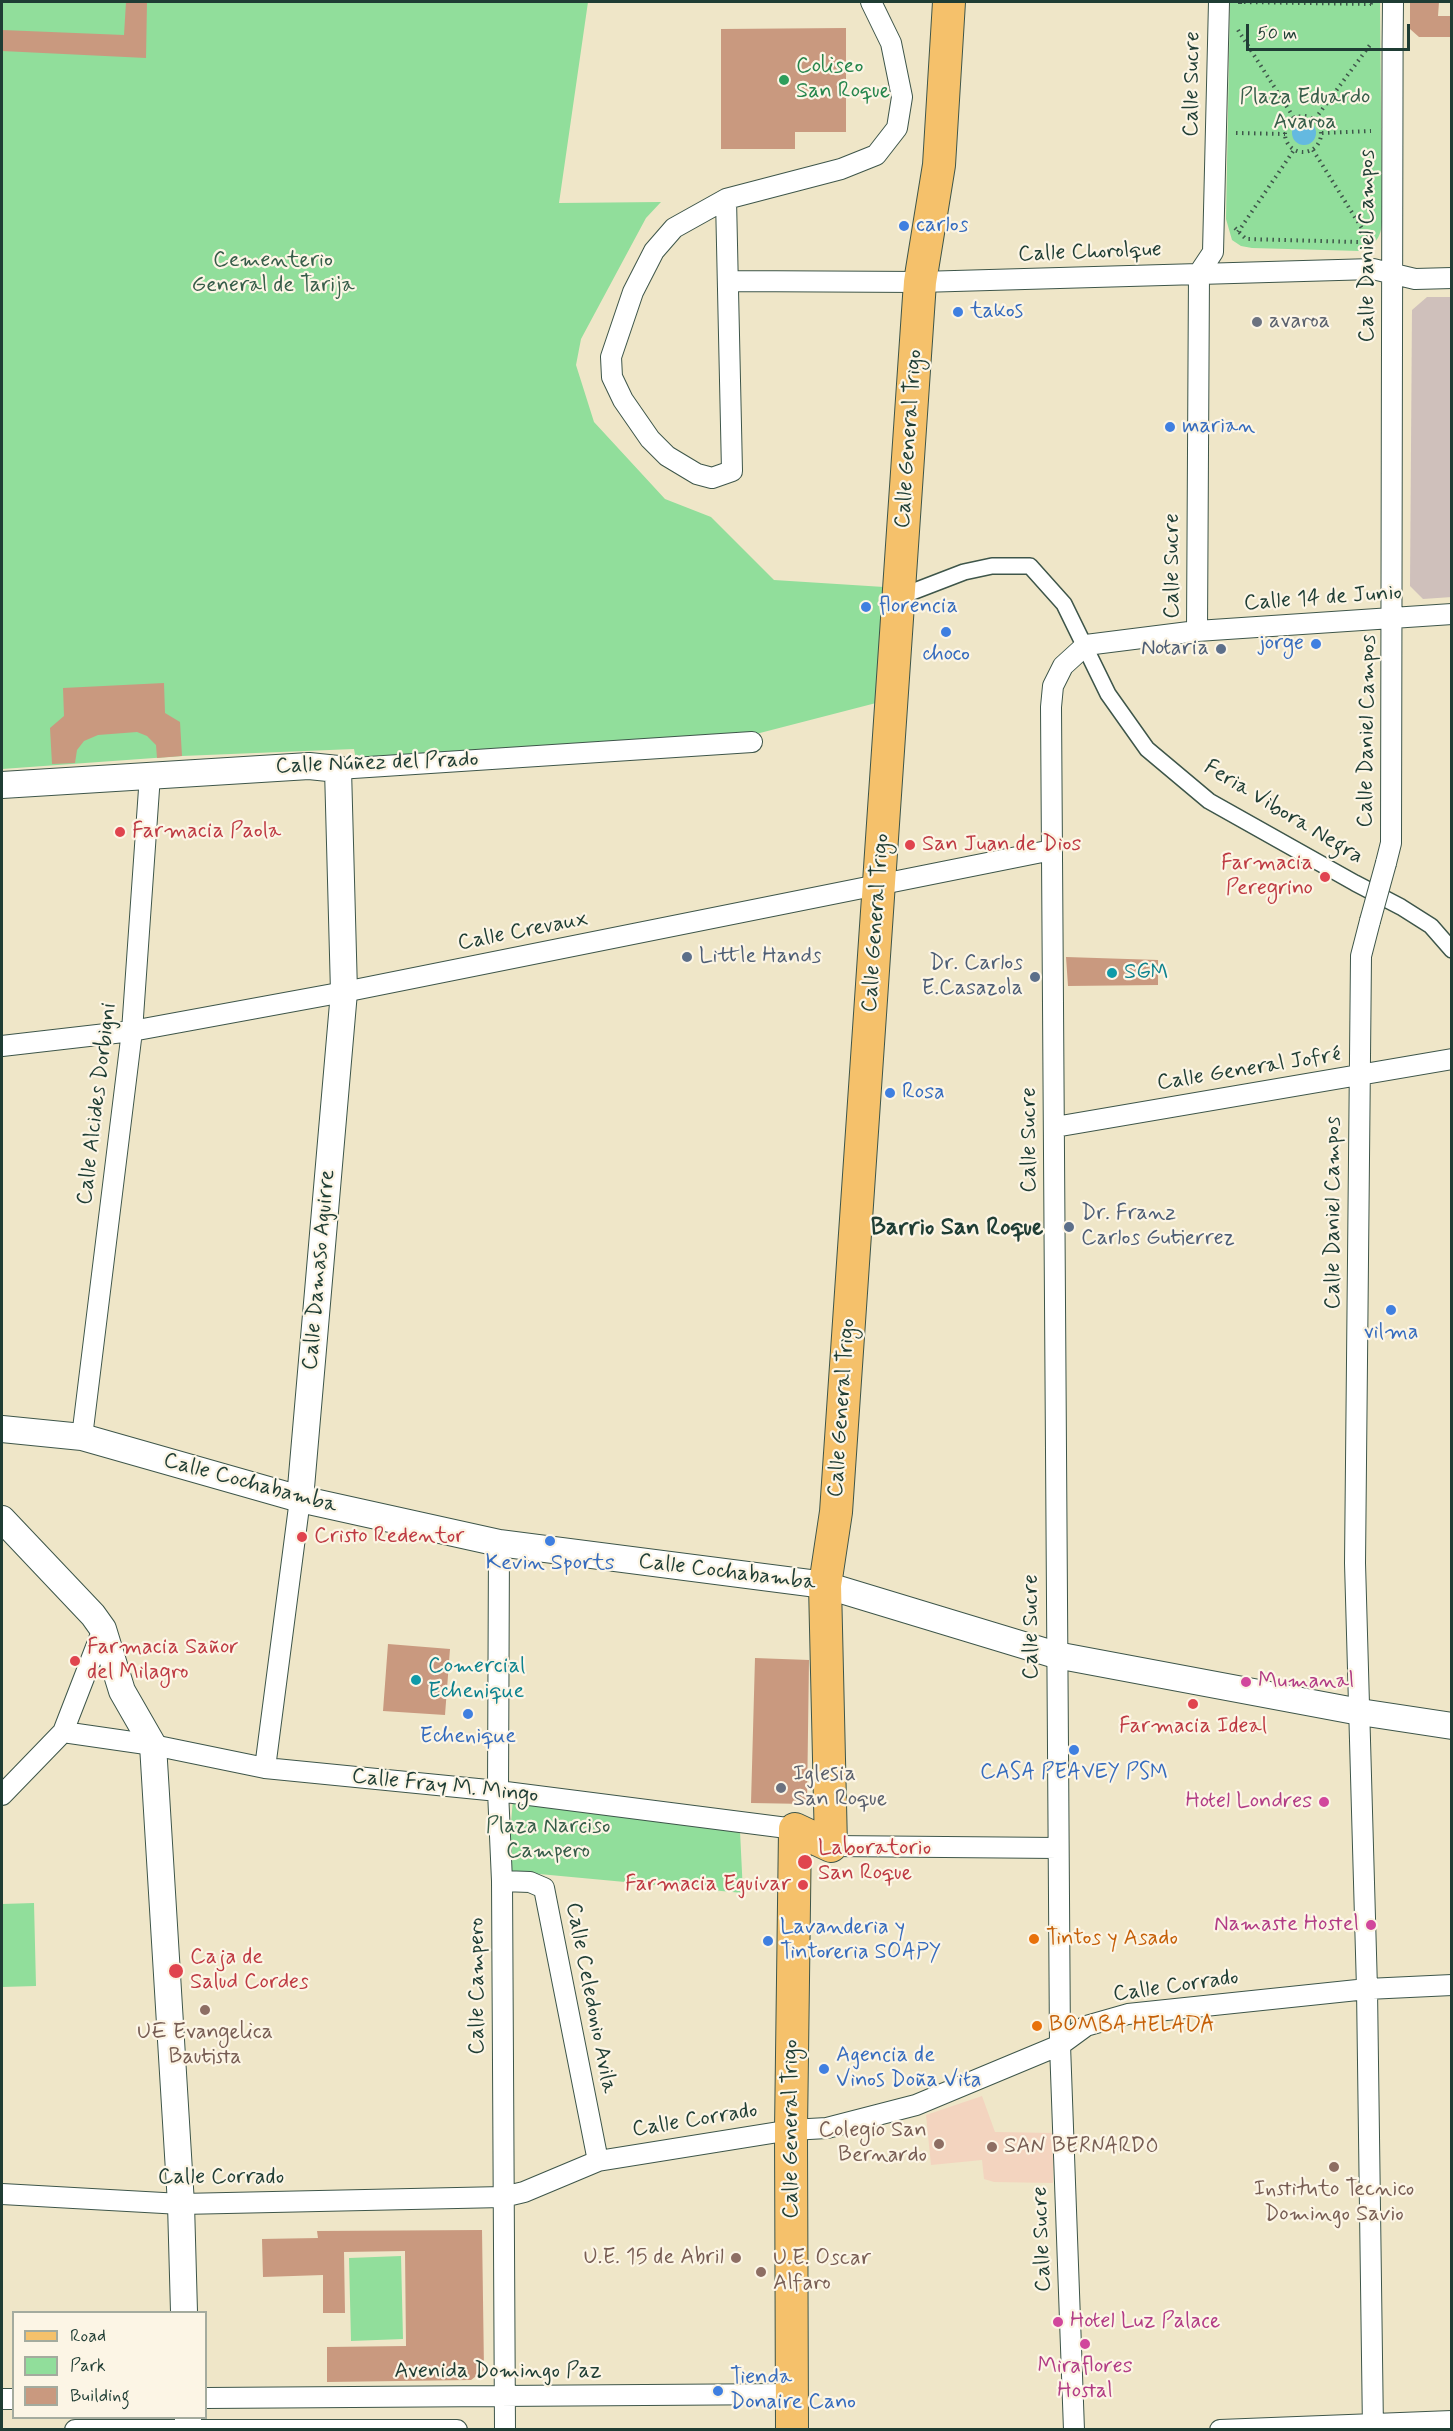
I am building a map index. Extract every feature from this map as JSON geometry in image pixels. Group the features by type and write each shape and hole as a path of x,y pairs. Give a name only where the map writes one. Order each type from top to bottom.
{"main road":[{"name":"Calle General Trigo","path":"831,1846 825,1585 836,1512 920,282 939,165 949,2"},
{"name":"Calle General Trigo","path":"792,2430 791,2130 795,1829"},
{"name":"Calle Fray M. Mingo","path":"795,1829 831,1846"}],"street":[{"path":"726,199 732,471 712,478 697,474 668,456 650,439 612,377 611,357 633,292 654,251 674,228 726,199 841,170 876,154 897,128 902,97 891,43 871,2"},
{"name":"Calle Sucre","path":"1074,2430 1060,2045 1051,707 1053,686 1063,666 1086,645 1197,631 1199,273 1214,252 1219,2"},
{"name":"Calle Daniel Campos","path":"1373,2426 1367,1989 1355,1563 1361,956 1391,843 1394,618 1393,2"},
{"name":"Calle Chorolque","path":"728,281 920,282 1373,269 1415,279 1452,278"},
{"name":"Feria Vibora Negra","path":"899,597 963,572 992,566 1030,566 1064,604 1108,694 1147,749 1209,801 1354,884 1401,907 1431,926 1452,950"},
{"name":"Calle 14 de Junio","path":"1197,631 1452,615"},
{"name":"Calle Núñez del Prado","path":"2,785 309,766 338,769 752,742"},
{"name":"Calle Damaso Aguirre","path":"266,1768 300,1499 344,992 338,769"},
{"name":"Calle Alcides Dorbigni","path":"81,1437 132,1031 150,775"},
{"name":"Calle Crevaux","path":"2,1046 132,1031 344,992 1052,850"},
{"name":"Calle General Jofré","path":"1055,1127 1452,1059"},
{"name":"Calle Cochabamba","path":"2,1430 81,1437 300,1499 499,1543 825,1585 1056,1654 1360,1712 1452,1726"},
{"path":"2,1519 93,1615 103,1629 122,1691 153,1745 181,2204 184,2311"},
{"name":"Calle Campero","path":"499,1543 498,1791 502,1881 505,2430"},
{"path":"2,1794 63,1732 103,1629"},
{"name":"Calle Fray M. Mingo","path":"63,1732 153,1745 266,1768 498,1791 795,1829"},
{"name":"Calle Fray M. Mingo","path":"831,1846 1058,1848"},
{"name":"Calle Celedonio Avila","path":"502,1881 530,1882 544,1888 598,2161"},
{"name":"Calle Corrado","path":"2,2194 181,2204 503,2197 524,2192 598,2161 791,2130 826,2128 916,2105 1060,2045 1086,2026 1128,2014 1367,1989 1452,1985"},
{"name":"Avenida Domingo Paz","path":"207,2398 791,2394"},
{"path":"1220,2430 1373,2426 1452,2421"},
{"path":"75,2430 188,2425 457,2430"}],"path":[{"path":"1239,11 1240,2 1371,4 1371,14"},
{"path":"1238,41 1239,20"},
{"path":"1238,29 1294,118"},
{"path":"1370,35 1370,56"},
{"path":"1315,119 1370,45"},
{"path":"1305,115 1315,119 1322,132 1320,141 1313,150 1300,152 1289,146 1285,134 1286,128 1294,118 1305,115"},
{"path":"1371,120 1371,142"},
{"path":"1236,122 1236,145"},
{"path":"1322,132 1371,131"},
{"path":"1236,133 1285,134"},
{"path":"1232,240 1294,150"},
{"path":"1313,150 1372,245"},
{"path":"1234,227 1246,239 1358,242 1373,232 1373,221"}],"shaded area":[{"path":"1427,297 1451,297 1452,597 1423,599 1410,586 1412,310"},
{"name":"SAN BERNARDO","path":"982,2096 995,2132 1054,2133 1053,2183 994,2182 984,2179 982,2160 931,2165 926,2115"}],"green space":[{"name":"Cementerio General de Tarija","path":"2,2 588,2 559,203 661,202 646,218 581,339 576,365 594,422 665,499 711,517 774,580 884,587 876,703 756,734 356,760 354,749 182,756 2,769"},
{"name":"Plaza Eduardo Avaroa","path":"1230,2 1380,2 1382,222 1379,237 1365,249 1360,251 1252,248 1241,246 1232,240 1226,219"},
{"name":"Plaza Narciso Campero","path":"513,1799 740,1831 743,1893 507,1871"},
{"path":"34,1903 36,1986 2,1987 2,1904"},
{"path":"401,2256 403,2339 351,2341 349,2258"}],"water":[{"path":"1304,121 1309,122 1315,128 1315,138 1309,144 1304,145 1299,144 1293,138 1292,133 1293,128 1299,122"}],"building":[{"path":"126,2 147,2 146,58 2,51 2,30 124,35"},
{"path":"1410,2 1439,2 1438,16 1452,16 1452,37 1419,37 1410,29"},
{"name":"Coliseo San Roque","path":"846,28 846,132 795,132 795,149 721,149 721,29"},
{"path":"164,683 165,713 180,722 182,756 157,758 156,745 147,736 137,732 98,735 84,741 77,750 75,763 52,764 50,728 64,716 63,688"},
{"name":"SGM","path":"1066,957 1158,960 1158,985 1068,986"},
{"name":"Comercial Echenique","path":"388,1644 450,1649 445,1715 383,1711"},
{"path":"755,1658 809,1660 807,1804 751,1803"},
{"path":"482,2230 484,2370 471,2380 327,2382 327,2347 406,2346 405,2251 344,2252 345,2313 323,2313 323,2275 263,2277 262,2239 318,2238 317,2231"}],"place":[{"name":"Coliseo San Roque","path":"784,80"},
{"name":"carlos","path":"904,226"},
{"name":"takos","path":"958,312"},
{"name":"avaroa","path":"1257,322"},
{"name":"marian","path":"1170,427"},
{"name":"florencia","path":"866,607"},
{"name":"choco","path":"946,632"},
{"name":"jorge","path":"1316,644"},
{"name":"Notaria","path":"1221,649"},
{"name":"Farmacia Paola","path":"120,832"},
{"name":"San Juan de Dios","path":"910,845"},
{"name":"Farmacia Peregrino","path":"1325,877"},
{"name":"Little Hands","path":"687,957"},
{"name":"SGM","path":"1112,973"},
{"name":"Dr. Carlos E.Casazola","path":"1035,977"},
{"name":"Rosa","path":"890,1093"},
{"name":"Dr. Franz Carlos Gutierrez","path":"1069,1227"},
{"name":"vilma","path":"1391,1310"},
{"name":"Cristo Redentor","path":"302,1537"},
{"name":"Kevin Sports","path":"550,1541"},
{"name":"Farmacia Sañor del Milagro","path":"75,1661"},
{"name":"Comercial Echenique","path":"416,1680"},
{"name":"Mumanal","path":"1246,1682"},
{"name":"Farmacia Ideal","path":"1193,1704"},
{"name":"Echenique","path":"468,1714"},
{"name":"CASA PEAVEY PSM","path":"1074,1750"},
{"name":"Iglesia San Roque","path":"781,1788"},
{"name":"Hotel Londres","path":"1324,1802"},
{"name":"Laboratorio San Roque","path":"805,1862"},
{"name":"Farmacia Eguivar","path":"803,1885"},
{"name":"Namaste Hostel","path":"1371,1925"},
{"name":"Tintos y Asado","path":"1034,1939"},
{"name":"Lavanderia y Tintoreria SOAPY","path":"768,1941"},
{"name":"Caja de Salud Cordes","path":"176,1971"},
{"name":"UE Evangelica Bautista","path":"205,2010"},
{"name":"BOMBA HELADA","path":"1037,2026"},
{"name":"Agencia de Vinos Doña Vita","path":"824,2069"},
{"name":"Colegio San Bernardo","path":"939,2144"},
{"name":"SAN BERNARDO","path":"992,2147"},
{"name":"Instituto Tecnico Domingo Savio","path":"1334,2167"},
{"name":"U.E. 15 de Abril","path":"736,2258"},
{"name":"U.E. Oscar Alfaro","path":"761,2272"},
{"name":"Hotel Luz Palace","path":"1058,2322"},
{"name":"Miraflores Hostal","path":"1085,2344"},
{"name":"Tienda Donaire Cano","path":"718,2391"}],"district":[{"name":"Barrio San Roque","path":"957,1229"}]}
